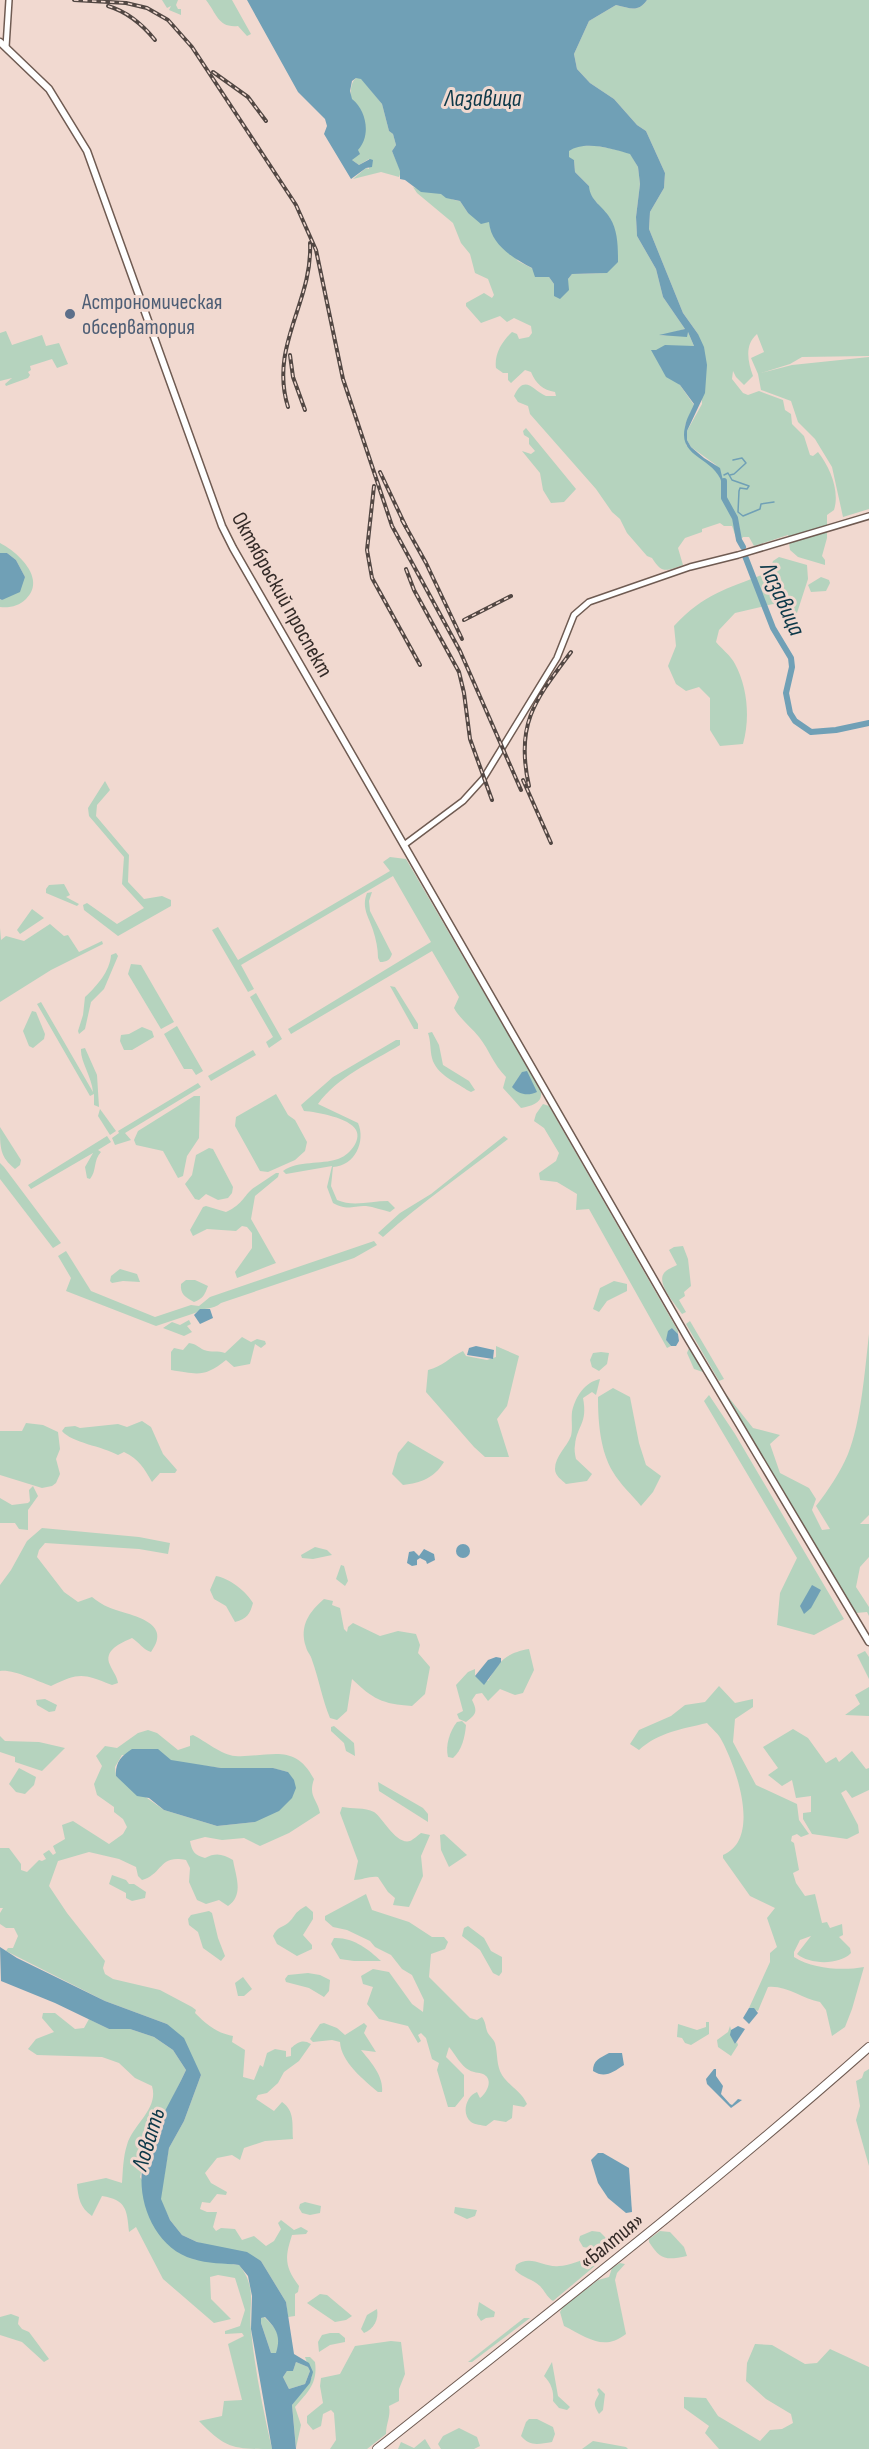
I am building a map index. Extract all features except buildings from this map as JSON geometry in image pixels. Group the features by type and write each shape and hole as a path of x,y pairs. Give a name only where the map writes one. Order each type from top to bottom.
{"highway":[{"name":"«Балтия»","path":"377,2449 782,2123 867,2048"}],"main road":[{"name":"Октябрьский проспект","path":"3,45 49,89 84,145 229,540 667,1303 869,1642"}],"street":[{"path":"3,45 9,0"},
{"path":"404,845 463,801 483,779 557,658 569,627 581,608 589,602 690,567 869,516"}],"green space":[{"path":"162,0 178,0 176,5 178,9 181,9 181,15 169,10 171,6 167,8"},
{"path":"206,0 232,0 251,34 247,36 238,26 226,25 222,22"},
{"path":"647,0 869,0 869,356 802,357 790,364 761,373 792,365 869,357 869,509 843,517 832,467 815,439 798,422 791,401 761,390 758,374 751,358 764,352 757,334 749,348 753,376 744,385 733,371 732,379 743,393 748,395 759,391 783,400 785,410 791,414 792,424 804,436 810,455 813,456 818,452 833,479 836,503 834,510 827,515 827,538 822,556 825,565 798,557 790,550 788,535 754,546 749,537 743,537 738,543 732,526 724,526 720,523 685,538 678,548 683,565 665,570 647,556 627,533 620,519 612,512 596,489 530,414 528,406 518,402 514,396 518,389 526,385 546,396 556,396 555,392 540,386 531,372 525,370 511,383 508,380 508,373 503,373 496,368 498,353 505,339 512,332 517,334 519,339 529,337 532,333 531,326 514,318 507,322 500,316 481,323 466,306 466,303 484,293 492,298 494,295 488,279 475,273 470,254 461,243 453,223 413,187 460,201 468,213 490,222 518,261 549,277 554,284 568,279 572,274 607,273 610,218 589,194 589,186 575,172 574,160 569,158 569,150 575,147 591,146 630,153 638,167 640,184 636,217 637,236 656,269 663,297 685,329 660,336 688,332 694,346 670,347 656,351 661,368 680,385 694,405 685,425 686,445 714,468 725,488 716,465 691,447 687,440 687,431 702,404 698,334 683,313 649,229 650,212 664,188 665,173 646,131 637,125 614,99 590,83 577,69 574,54 589,21 616,5 637,8"},
{"path":"356,78 361,78 382,104 389,131 393,134 396,145 392,151 401,172 399,177 381,172 353,179 366,168 369,169 369,159 359,165 352,160 357,147 351,91 352,83"},
{"path":"6,331 12,345 42,335 46,346 59,343 68,364 57,368 52,359 30,366 28,378 6,386 5,384 12,378 0,381 0,333"},
{"path":"526,428 576,489 564,502 551,503 543,490 540,473 522,451 531,454 535,451 529,444 529,438 524,435 523,431"},
{"path":"0,543 22,559 32,575 32,591 26,599 11,607 0,607 0,599 2,600 25,577 16,560 7,553 0,553"},
{"path":"779,557 807,565 808,579 797,613 786,616 781,607 773,604 735,613 719,630 716,642 731,658 739,673 745,693 747,714 743,744 720,746 710,730 710,698 699,687 686,691 676,684 668,666 676,646 674,626 707,598 769,572 773,561"},
{"path":"821,577 829,580 826,591 811,592 808,585"},
{"path":"105,781 110,790 97,805 96,816 129,855 128,882 144,899 162,896 171,900 171,906 118,936 84,910 83,905 87,903 117,924 144,908 122,884 124,857 89,816 88,808"},
{"path":"390,857 406,859 540,1089 541,1097 537,1103 521,1108 503,1088 506,1077 479,1037 454,1008 459,997 432,951 291,1034 288,1029 431,942 393,876 241,965 254,989 248,992 212,930 218,927 238,960 390,871 383,862"},
{"path":"64,884 70,895 66,897 79,904 77,906 46,893 49,885"},
{"path":"372,892 369,901 370,911 392,954 385,962 380,962 378,958 375,937 365,908 367,893"},
{"path":"32,909 44,918 20,934 17,930"},
{"path":"50,924 64,936 68,935 79,952 102,941 103,944 51,970 0,1002 0,928 1,940 6,936 24,941"},
{"path":"116,953 118,956 104,989 91,1002 85,1029 79,1034 85,997 102,978 111,955"},
{"path":"131,964 141,965 174,1022 161,1029 128,974"},
{"path":"390,986 395,987 418,1024 418,1029 414,1029"},
{"path":"256,993 282,1039 269,1048 266,1042 273,1037 250,997"},
{"path":"41,1002 93,1092 81,1054 81,1049 85,1048 97,1075 99,1107 94,1105 94,1094 90,1096 37,1004"},
{"path":"32,1011 36,1012 45,1034 44,1039 33,1048 29,1046 23,1031"},
{"path":"177,1026 203,1071 196,1075 192,1069 184,1069 164,1034"},
{"path":"142,1027 152,1031 154,1037 132,1050 124,1050 120,1041 121,1035 129,1034"},
{"path":"432,1032 439,1045 443,1065 469,1081 475,1090 471,1092 446,1077 434,1064 428,1033"},
{"path":"396,1040 400,1040 400,1045 345,1078 318,1104 358,1123 360,1130 359,1145 353,1157 341,1166 333,1167 331,1186 337,1200 356,1203 388,1201 395,1208 390,1212 366,1206 338,1205 333,1203 327,1187 332,1166 286,1174 283,1171 296,1165 331,1161 342,1157 356,1143 356,1130 340,1119 304,1111 301,1105 333,1077"},
{"path":"253,1050 256,1055 211,1081 208,1076"},
{"path":"198,1083 201,1087 125,1133 131,1140 115,1145 112,1138 119,1133 118,1131"},
{"path":"276,1094 288,1115 295,1120 307,1142 305,1151 295,1160 268,1172 260,1171 235,1126 236,1117"},
{"path":"194,1096 200,1096 199,1138 187,1156 183,1176 178,1178 163,1151 136,1145 134,1140 138,1131"},
{"path":"543,1104 549,1106 678,1331 678,1334 672,1328 666,1340 671,1346 667,1348 589,1209 576,1210 577,1194 557,1182 540,1180 539,1173 556,1161 559,1153 544,1128 534,1121"},
{"path":"100,1109 116,1131 110,1135 98,1116"},
{"path":"0,1127 21,1160 20,1165 15,1169 6,1160 2,1151"},
{"path":"107,1136 111,1142 98,1150 101,1152 90,1179 87,1178 85,1167 93,1153 31,1189 28,1185"},
{"path":"504,1136 508,1139 383,1237 378,1233 400,1213 431,1194"},
{"path":"209,1148 213,1149 233,1187 228,1198 218,1200 206,1194 199,1200 195,1199 185,1184 192,1175 196,1155"},
{"path":"0,1163 61,1243 53,1248 0,1179"},
{"path":"279,1173 278,1177 255,1196 251,1219 276,1263 237,1278 235,1272 252,1248 252,1233 247,1227 242,1226 236,1231 207,1229 193,1236 190,1230 203,1207 226,1212 237,1206 251,1190"},
{"path":"374,1241 377,1245 354,1258 156,1326 66,1291 71,1278 58,1256 66,1251 91,1291 155,1317 191,1305 199,1306 210,1297"},
{"path":"683,1246 688,1259 691,1286 684,1292 685,1296 679,1300 686,1312 682,1314 668,1294 662,1278 665,1272 677,1265 669,1250"},
{"path":"120,1269 137,1274 140,1282 112,1283 111,1276"},
{"path":"186,1280 195,1280 208,1286 200,1299 194,1302 184,1295 181,1284"},
{"path":"614,1281 627,1284 627,1291 607,1301 599,1312 593,1309 600,1288"},
{"path":"189,1320 191,1324 187,1326 192,1332 184,1336 163,1328 172,1322 180,1325"},
{"path":"690,1321 724,1379 719,1381 686,1324"},
{"path":"869,1334 869,1515 860,1524 869,1524 869,1557 860,1567 856,1587 869,1607 869,1616 867,1612 856,1613 722,1389 753,1428 780,1435 770,1444 780,1473 809,1488 816,1499 812,1510 822,1530 830,1529 816,1506 838,1474 848,1454 862,1395"},
{"path":"242,1337 251,1342 257,1339 265,1341 266,1344 261,1348 255,1344 250,1364 234,1367 226,1360 206,1372 187,1373 171,1370 171,1352 174,1348 183,1350 189,1343 207,1351 225,1353"},
{"path":"496,1346 519,1356 507,1406 497,1419 509,1457 485,1457 426,1392 428,1370 438,1367 463,1351 466,1356 487,1360 496,1357"},
{"path":"689,1348 703,1372 694,1369 687,1353"},
{"path":"593,1353 609,1353 607,1364 599,1371 592,1367 590,1360"},
{"path":"600,1379 596,1395 592,1392 583,1398 584,1414 575,1447 576,1459 592,1474 587,1481 566,1484 557,1476 555,1469 557,1460 571,1436 573,1406 585,1387"},
{"path":"613,1388 630,1397 646,1465 661,1476 653,1492 641,1506 613,1472 605,1455 599,1426 598,1397"},
{"path":"709,1395 735,1434 844,1619 814,1635 777,1625 780,1593 797,1558 704,1401"},
{"path":"142,1421 151,1427 163,1454 177,1470 175,1473 160,1473 152,1482 141,1464 124,1452 118,1455 73,1439 62,1431 65,1427 75,1426 80,1428 118,1424 127,1427"},
{"path":"26,1423 43,1425 58,1432 60,1449 56,1459 60,1474 52,1486 42,1488 0,1475 0,1431 22,1431"},
{"path":"408,1441 444,1462 426,1479 403,1485 392,1474 398,1453"},
{"path":"33,1486 38,1496 28,1510 28,1530 19,1529 15,1523 0,1523 0,1498 12,1505 28,1503 30,1501 29,1490"},
{"path":"42,1528 139,1537 170,1543 168,1554 139,1549 45,1543 39,1550 37,1557 64,1592 78,1602 92,1597 106,1606 136,1616 153,1626 157,1633 157,1641 151,1652 132,1638 111,1651 108,1660 118,1683 112,1685 82,1676 69,1678 51,1686 18,1674 0,1671 0,1585 27,1541"},
{"path":"315,1547 327,1550 332,1555 313,1559 302,1558 301,1555"},
{"path":"341,1565 344,1566 348,1581 345,1586 336,1579"},
{"path":"216,1576 232,1582 250,1598 253,1603 245,1618 235,1622 226,1606 214,1599 210,1590"},
{"path":"324,1599 333,1601 332,1605 340,1608 344,1629 347,1632 348,1627 353,1623 380,1636 398,1631 416,1634 420,1645 418,1653 430,1667 425,1694 412,1706 393,1704 372,1696 352,1679 347,1711 337,1720 330,1718 304,1639 305,1626 310,1614"},
{"path":"529,1649 534,1670 523,1693 515,1695 500,1689 488,1701 482,1693 476,1694 472,1700 475,1707 474,1715 466,1722 459,1719 457,1714 463,1711 456,1685 468,1672 475,1669 475,1676 488,1681 504,1659 514,1653"},
{"path":"865,1651 869,1657 869,1679 857,1655"},
{"path":"719,1686 735,1703 753,1699 753,1707 735,1719 733,1742 756,1785 797,1804 799,1820 809,1834 801,1837 797,1834 792,1836 791,1841 794,1843 799,1870 793,1873 796,1883 805,1896 815,1894 822,1923 827,1922 830,1928 842,1924 843,1935 839,1937 850,1948 851,1953 840,1960 825,1962 803,1958 797,1954 811,1936 800,1940 794,1957 828,1968 864,1967 845,2027 832,2036 826,2010 820,2002 788,1990 768,1987 758,2011 749,2008 770,1962 770,1953 777,1947 767,1918 775,1908 750,1896 723,1858 723,1855 735,1847 744,1819 739,1784 719,1736 707,1723 663,1735 639,1750 630,1744 639,1730 671,1716 685,1705 705,1702"},
{"path":"869,1687 869,1716 845,1715 860,1704 855,1695"},
{"path":"45,1699 57,1705 55,1711 49,1712 37,1705 36,1700"},
{"path":"462,1721 466,1725 463,1743 453,1758 448,1757 450,1734 457,1722"},
{"path":"334,1726 354,1743 355,1756 346,1751 344,1743 331,1731 331,1727"},
{"path":"793,1729 808,1738 826,1763 836,1757 839,1762 852,1751 866,1769 869,1768 869,1790 852,1798 846,1790 841,1793 858,1825 859,1833 847,1839 812,1834 803,1819 803,1813 811,1812 811,1796 796,1798 792,1780 782,1786 768,1775 778,1768 763,1747"},
{"path":"148,1730 157,1733 178,1750 190,1746 190,1736 193,1735 230,1755 280,1754 289,1756 306,1767 314,1779 312,1794 320,1813 289,1833 260,1846 244,1838 222,1840 205,1837 190,1841 194,1852 201,1857 219,1855 233,1860 237,1891 233,1902 228,1906 219,1900 206,1904 197,1900 189,1882 190,1868 186,1860 177,1859 166,1862 154,1874 142,1880 138,1876 136,1867 119,1859 89,1852 58,1861 49,1886 105,1961 103,1968 105,1974 113,1979 160,1990 192,2007 196,2010 195,2013 212,2028 233,2036 232,2042 245,2050 243,2077 254,2080 260,2065 263,2067 267,2053 275,2049 286,2051 286,2057 291,2056 291,2048 298,2043 303,2041 311,2044 299,2061 284,2072 278,2083 267,2093 258,2095 256,2099 274,2111 282,2102 289,2109 293,2139 265,2141 244,2148 240,2160 232,2155 217,2158 205,2173 211,2183 227,2192 226,2195 217,2194 210,2203 202,2202 200,2209 217,2212 213,2227 216,2231 221,2228 235,2229 242,2240 254,2236 266,2246 274,2241 281,2229 278,2223 281,2220 294,2230 301,2227 308,2231 306,2234 292,2235 288,2249 288,2267 299,2286 295,2294 295,2316 288,2317 286,2302 261,2261 197,2242 182,2235 170,2220 160,2199 169,2148 184,2121 201,2075 167,2024 105,2001 6,1951 8,1948 13,1948 18,1936 14,1928 6,1928 0,1924 0,1913 3,1908 0,1908 0,1848 9,1848 21,1864 21,1870 27,1872 39,1860 46,1859 43,1854 49,1850 53,1855 56,1853 53,1846 65,1839 62,1825 73,1821 109,1844 123,1834 127,1827 123,1819 114,1812 114,1807 97,1795 94,1784 102,1766 96,1756 105,1746 117,1748 138,1733","holes":["122,1755 221,1768 272,1768 288,1772 255,1822 217,1826 164,1810 116,1776 115,1767"]},
{"path":"0,1736 5,1741 39,1742 65,1748 42,1771 15,1762 15,1757 0,1752"},
{"path":"19,1768 36,1777 34,1785 25,1794 16,1792 9,1784"},
{"path":"378,1782 423,1808 428,1814 428,1822 379,1791"},
{"path":"342,1807 374,1812 395,1835 405,1841 421,1833 430,1835 421,1856 423,1876 409,1907 393,1905 395,1898 378,1877 354,1880 358,1861 340,1813"},
{"path":"444,1834 467,1855 449,1867 441,1850 440,1835"},
{"path":"112,1875 146,1892 145,1898 132,1901 126,1898 126,1893 109,1884"},
{"path":"366,1894 372,1910 409,1922 432,1937 444,1937 448,1942 445,1949 431,1954 429,1977 470,2018 477,2020 482,2017 495,2043 502,2075 527,2104 524,2107 513,2105 512,2118 506,2122 494,2120 486,2126 474,2124 468,2119 466,2106 470,2097 477,2092 480,2098 483,2096 489,2082 483,2074 466,2068 449,2047 446,2057 464,2075 464,2096 455,2107 448,2107 437,2070 439,2063 432,2059 426,2038 421,2033 418,2035 421,2041 418,2043 408,2026 379,2019 367,2004 373,1987 363,1984 361,1976 373,1969 389,1972 412,2004 423,2012 424,2000 412,1975 402,1969 391,1955 375,1947 370,1941 347,1930 333,1927 325,1920 325,1916"},
{"path":"306,1906 313,1912 313,1919 303,1935 312,1945 312,1949 297,1956 277,1944 273,1936 278,1929"},
{"path":"209,1911 212,1913 225,1956 221,1961 203,1948 198,1932 189,1925 188,1919 191,1915"},
{"path":"468,1926 484,1938 491,1951 502,1957 502,1972 499,1976 493,1973 480,1950 462,1936 464,1928"},
{"path":"334,1938 348,1939 365,1948 381,1961 340,1959 331,1944"},
{"path":"308,1973 330,1980 329,1991 324,1997 309,1988 286,1982 285,1979 288,1975"},
{"path":"243,1977 252,1989 244,1996 238,1996 235,1983"},
{"path":"43,2013 55,2013 75,2029 84,2028 89,2019 109,2029 130,2029 154,2037 173,2050 186,2070 146,2153 140,2177 193,2259 239,2265 245,2273 251,2297 250,2322 255,2360 272,2449 231,2446 216,2437 199,2421 222,2416 224,2401 242,2400 228,2344 244,2336 242,2333 225,2334 225,2331 240,2326 245,2310 235,2278 218,2275 210,2277 211,2299 231,2319 214,2323 163,2279 136,2227 129,2232 126,2212 121,2203 102,2196 92,2216 80,2202 77,2184 106,2178 122,2183 127,2145 152,2102 152,2086 135,2078 119,2063 102,2057 37,2055 28,2049 36,2039 54,2032 42,2018"},
{"path":"706,2022 709,2022 709,2034 691,2045 677,2037 678,2024 697,2030 706,2027"},
{"path":"324,2023 337,2028 345,2035 364,2023 367,2026 364,2033 376,2052 361,2050 379,2075 382,2092 378,2092 354,2070 344,2057 340,2042 332,2040 313,2042 310,2039 320,2024"},
{"path":"730,2026 735,2044 737,2042 738,2045 731,2056 718,2047 717,2040 728,2032"},
{"path":"869,2069 869,2166 856,2120 860,2106 856,2081 862,2078 864,2072"},
{"path":"305,2202 321,2206 320,2213 310,2215 302,2213 299,2208 300,2204"},
{"path":"455,2207 477,2210 475,2216 467,2219 454,2213"},
{"path":"592,2231 600,2232 606,2238 605,2245 594,2249 583,2247 579,2240 580,2236"},
{"path":"660,2231 670,2232 684,2247 687,2256 665,2258 657,2253 649,2239"},
{"path":"595,2258 596,2265 553,2301 542,2288 515,2270 516,2265 527,2261 559,2266"},
{"path":"620,2263 625,2264 617,2273 615,2280 626,2334 610,2342 602,2342 564,2326 560,2312 563,2307 598,2280 609,2277 612,2268"},
{"path":"320,2294 327,2295 352,2316 335,2322 307,2303"},
{"path":"479,2302 495,2312 494,2317 481,2321 477,2315"},
{"path":"377,2309 375,2323 364,2333 361,2329 367,2315"},
{"path":"11,2314 19,2317 18,2324 29,2332 49,2359 44,2362 22,2342 0,2335 0,2317"},
{"path":"264,2317 277,2333 279,2342 277,2353 271,2353 261,2323 261,2318"},
{"path":"524,2318 530,2318 472,2362 468,2362"},
{"path":"339,2333 345,2338 345,2342 330,2345 319,2352 318,2342 322,2335"},
{"path":"391,2341 401,2342 405,2374 399,2389 399,2401 389,2406 386,2434 367,2449 330,2449 336,2440 334,2413 331,2410 323,2414 321,2426 313,2430 307,2423 307,2416 323,2403 321,2378 340,2374 355,2346"},
{"path":"755,2344 772,2345 805,2364 817,2363 830,2349 869,2367 869,2449 719,2449 705,2433 709,2426 684,2408 684,2397 706,2398 718,2416 760,2441 770,2430 782,2429 793,2423 791,2414 766,2399 746,2381 747,2363"},
{"path":"305,2357 310,2357 315,2362 316,2369 308,2392 295,2407 301,2425 296,2448 292,2405 312,2377"},
{"path":"296,2362 308,2367 310,2371 305,2384 289,2389 283,2377 287,2371 293,2371"},
{"path":"552,2362 558,2396 570,2407 567,2410 559,2408 553,2401 552,2387 544,2376"},
{"path":"599,2388 605,2394 603,2410 599,2414 595,2404"},
{"path":"529,2419 537,2419 553,2427 555,2434 552,2442 535,2444 521,2436"},
{"path":"459,2428 477,2437 480,2446 474,2449 441,2449 438,2444 443,2436"},
{"path":"425,2439 431,2449 398,2449 401,2442 414,2448"},
{"path":"593,2441 626,2447 628,2449 582,2449"}],"water":[{"name":"Лазавица","path":"247,0 647,0 637,8 616,5 589,21 574,54 577,69 590,83 614,99 637,125 646,131 665,173 664,188 650,212 649,229 683,313 704,347 707,365 705,393 687,431 687,440 691,447 720,468 725,489 714,470 692,453 687,446 684,438 685,427 694,404 680,385 666,377 651,350 665,345 694,346 688,332 687,337 659,335 685,329 663,297 656,269 637,236 636,217 640,184 638,167 630,154 591,146 569,151 569,157 574,160 575,172 589,186 592,196 613,223 617,239 618,262 607,273 572,274 568,279 569,290 560,299 554,296 554,284 549,277 535,277 532,268 498,244 489,222 481,224 468,213 460,201 446,198 441,194 421,192 400,179 400,171 392,151 396,145 393,134 389,131 382,104 361,79 356,78 352,81 350,91 352,99 364,117 366,131 358,150 360,154 352,160 359,165 370,159 373,160 372,167 366,168 351,179 324,134 327,126 325,119 298,92"},
{"path":"0,553 7,553 16,560 25,577 20,592 2,600 0,599"},
{"path":"527,1071 537,1092 521,1093 512,1087 522,1072"},
{"path":"200,1309 210,1309 213,1318 200,1324 194,1315"},
{"path":"672,1328 678,1334 679,1341 676,1346 671,1346 666,1340 668,1331"},
{"path":"476,1346 494,1350 493,1359 467,1355 469,1348"},
{"path":"460,1544 466,1544 470,1551 466,1558 460,1558 456,1554 456,1548"},
{"path":"424,1549 434,1554 435,1560 427,1564 420,1558 417,1560 417,1565 412,1566 407,1563 409,1552 414,1551 419,1556"},
{"path":"812,1585 821,1590 811,1608 804,1614 800,1606"},
{"path":"501,1658 501,1662 484,1685 475,1676 488,1660"},
{"path":"132,1749 158,1749 171,1760 221,1768 273,1768 288,1772 296,1788 292,1798 279,1811 255,1822 217,1826 164,1810 149,1798 137,1796 116,1776 119,1760"},
{"name":"Ловать","path":"0,1947 17,1958 105,2001 167,2024 184,2038 201,2075 184,2121 169,2148 161,2199 170,2220 182,2235 197,2242 247,2252 261,2261 286,2302 294,2354 309,2363 313,2372 310,2383 292,2405 296,2449 272,2449 251,2329 252,2296 248,2276 239,2265 198,2261 178,2253 166,2243 148,2216 142,2184 142,2168 150,2142 186,2070 173,2050 154,2037 130,2029 109,2029 55,2003 1,1981","holes":["265,2317 277,2334 276,2353 271,2353 261,2323 261,2318","296,2362 308,2367 310,2371 305,2384 289,2389 283,2377 287,2371 293,2371"]},
{"path":"749,2008 754,2008 758,2013 749,2024 743,2018"},
{"path":"738,2026 745,2029 735,2044 730,2035 731,2030"},
{"path":"609,2053 622,2053 624,2065 605,2074 593,2071 596,2062"},
{"path":"714,2069 723,2086 721,2094 730,2104 732,2105 738,2099 742,2100 731,2108 707,2084 706,2079"},
{"path":"598,2153 603,2153 629,2168 632,2212 626,2213 608,2198 598,2183 591,2160"}],"waterway":[{"path":"730,475 746,463 742,458 733,460"},
{"path":"724,475 728,473 732,480 749,486 747,489 740,488 739,491 738,512 743,516 760,509 761,504 774,502"},
{"name":"Лазавица","path":"724,481 724,498 735,518 739,540 743,547"},
{"name":"Лазавица","path":"745,556 773,628 791,658 792,667 786,693 790,713 795,721 811,732 836,730 869,723"}],"railway":[{"path":"74,0 126,3 147,8 168,20 192,47 296,205 316,250 343,379 392,526 460,651 521,790"},
{"path":"108,6 134,19 155,40"},
{"path":"213,72 248,97 266,121"},
{"path":"288,407 284,385 284,364 287,343 305,285 310,243"},
{"path":"290,355 293,377 305,410"},
{"path":"380,472 406,527"},
{"path":"374,486 367,550 372,578 420,665"},
{"path":"402,520 426,563 462,639"},
{"path":"406,569 414,590 459,672 470,739 492,800"},
{"path":"464,620 511,596"},
{"path":"529,786 525,746 531,714 547,684 571,652"},
{"path":"523,780 551,843"}],"place":[{"name":"Aстрономическая обсерватория","path":"70,314"}]}
